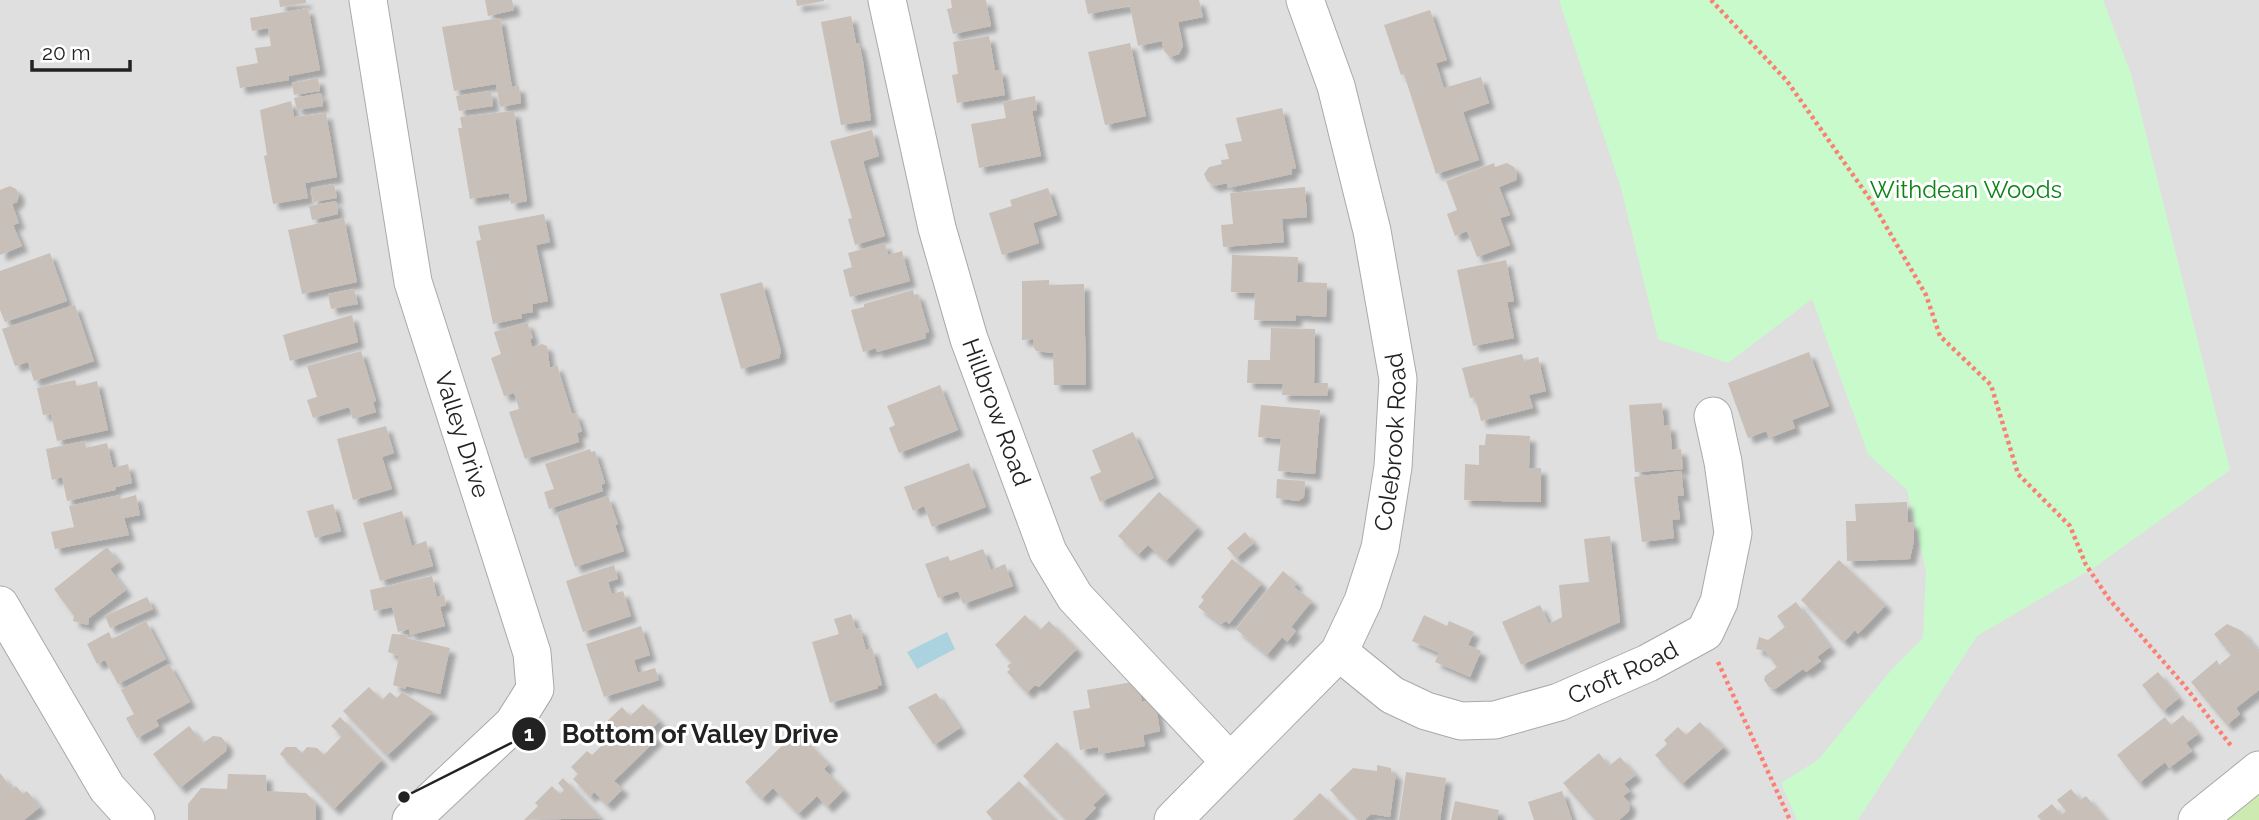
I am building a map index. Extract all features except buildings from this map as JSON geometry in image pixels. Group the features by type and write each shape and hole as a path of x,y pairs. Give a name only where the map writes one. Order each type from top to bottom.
{"street":[{"name":"Valley Drive","path":"368,0 413,282 532,653 535,689 513,724 411,820"},
{"name":"Hillbrow Road","path":"887,0 937,228 954,290 969,339 1048,552 1075,597 1230,762"},
{"name":"Colebrook Road","path":"1173,820 1339,652 1363,601 1380,548 1393,467 1398,379 1373,232 1336,86 1305,0"},
{"name":"Croft Road","path":"1339,652 1392,695 1426,711 1461,721 1495,720 1559,702 1648,663 1705,632 1718,602 1732,533 1723,462 1713,416"},
{"path":"0,605 107,788 136,820"},
{"path":"2197,820 2256,772"}],"path":[{"path":"1711,0 1787,81 1872,202 1926,295 1940,336 1991,385 2018,474 2070,526 2086,565 2109,599 2256,772"},
{"path":"1705,632 1790,820"}],"shaded area":[{"path":"0,0 2259,0 2259,820 0,820"}],"green space":[{"name":"Withdean Woods","path":"1559,0 2103,0 2131,74 2230,470 2095,567 1977,636 1858,820 1797,820 1781,783 1818,760 1892,669 1923,638 1926,571 1907,490 1868,454 1812,299 1728,363 1658,339 1621,188"},
{"path":"2259,790 2259,820 2221,820"}],"water":[{"path":"947,632 955,649 917,669 907,652"}],"place":[{"name":"Bottom of Valley Drive","path":"404,797"}]}
